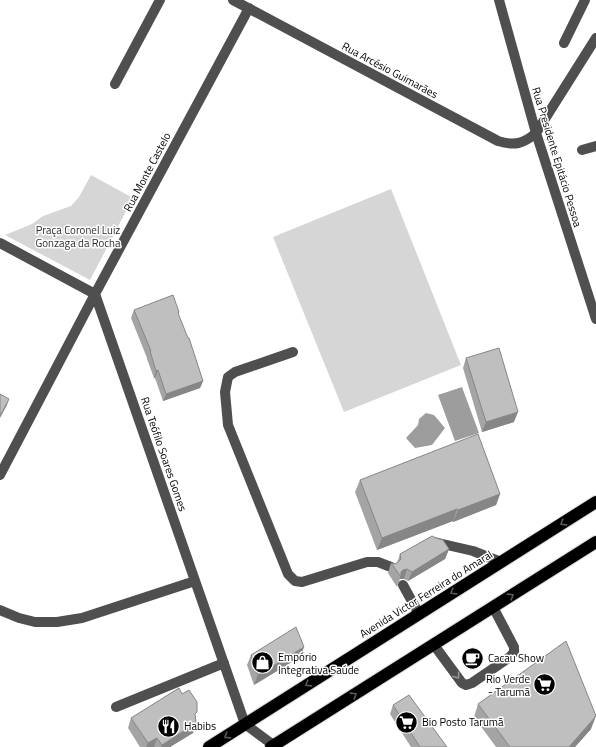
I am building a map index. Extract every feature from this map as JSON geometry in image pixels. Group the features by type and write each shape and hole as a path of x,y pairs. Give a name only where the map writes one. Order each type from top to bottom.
{"highway":[{"name":"Avenida Victor Ferreira do Amaral","path":"209,747 596,502"},
{"path":"273,746 596,542"}],"street":[{"path":"115,84 160,0"},
{"name":"Rua Arcésio Guimarães","path":"233,0 498,141 507,144 518,144 528,140 536,133"},
{"name":"Rua Presidente Epitácio Pessoa","path":"499,0 536,133 596,319"},
{"path":"564,43 585,0"},
{"name":"Rua Monte Castelo","path":"0,475 249,8"},
{"path":"536,133 596,38"},
{"path":"582,150 596,146"},
{"path":"0,243 96,294"},
{"name":"Rua Teófilo Soares Gomes","path":"96,294 244,724"},
{"path":"293,352 234,372 228,377 225,392 228,425 288,574 295,581 302,582 367,562 378,562 391,567"},
{"path":"434,542 472,551 501,562"},
{"path":"0,610 19,618 35,622 57,622 88,616 195,581"},
{"path":"403,585 419,614"},
{"path":"434,644 462,683 472,683 510,657 514,652 514,647 493,607"},
{"path":"116,707 224,663"},
{"path":"244,724 273,746"}],"green space":[{"name":"Praça Coronel Luiz Gonzaga da Rocha","path":"91,175 133,198 90,280 5,235 32,224 43,216 71,206 79,197"},
{"path":"391,189 461,365 344,412 273,237"}],"shaded area":[{"path":"462,387 479,433 455,441 438,395"},
{"path":"426,413 434,415 445,428 432,445 415,448 406,438 418,425 419,419"}],"building":[{"path":"173,295 179,312 178,313 189,338 203,381 166,394 158,370 156,371 151,351 134,310"},
{"path":"499,348 518,412 486,422 466,358"},
{"path":"0,394 9,399 0,416"},
{"path":"478,434 500,494 382,538 360,480"},
{"path":"432,536 443,540 449,549 412,572 407,569 403,570 401,572 401,577 391,563 395,564 401,559 400,554"},
{"path":"296,627 304,647 258,675 251,655"},
{"name":"Rio Verde - Tarumã","path":"566,641 596,716 569,747 510,747 478,704"},
{"path":"179,688 182,694 189,690 197,702 197,712 195,714 196,723 162,745 157,738 148,743 131,718"},
{"path":"409,695 447,747 420,747 393,705"}],"place":[{"name":"Cacau Show","path":"472,658"},
{"name":"Empório Integrativa Saúde","path":"263,663"},
{"name":"Rio Verde - Tarumã","path":"545,685"},
{"name":"Bio Posto Tarumã","path":"407,722"},
{"name":"Habibs","path":"169,726"}]}
